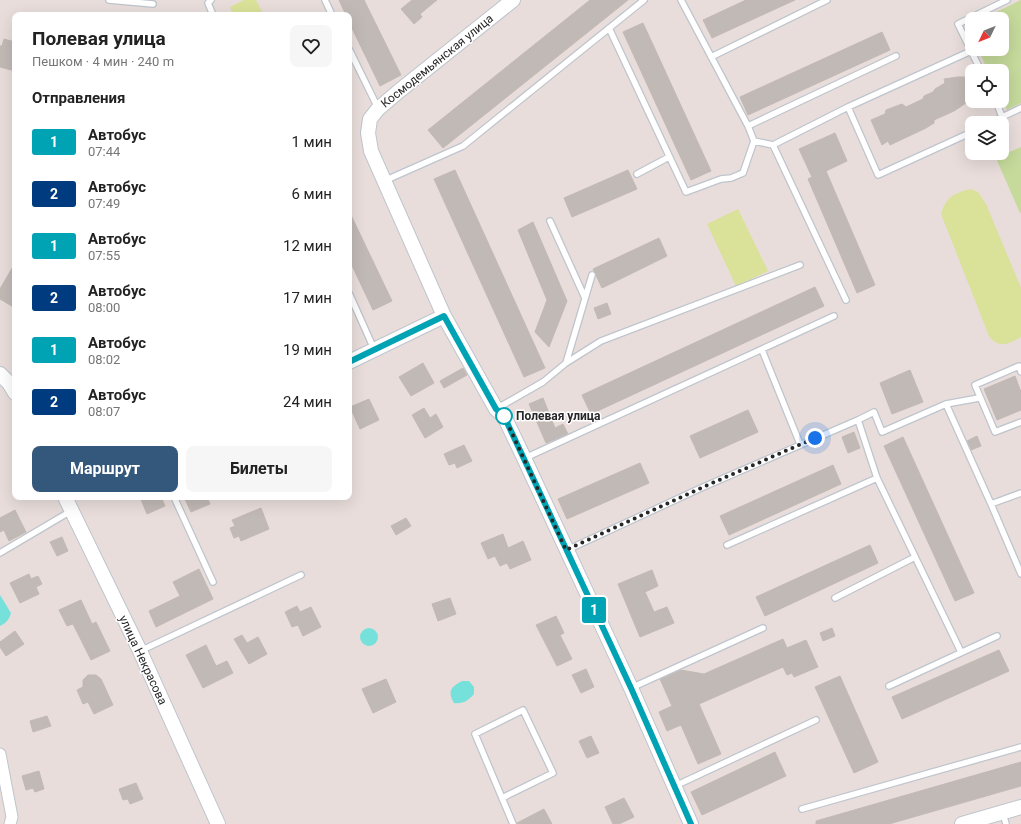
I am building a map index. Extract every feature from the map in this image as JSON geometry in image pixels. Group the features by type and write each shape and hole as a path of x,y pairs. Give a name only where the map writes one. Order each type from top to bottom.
{"street":[{"name":"Космодемьянская улица","path":"384,182 371,151 368,133 370,119 378,109 399,91 513,0"},
{"path":"384,182 444,316 496,409 504,416 631,688 691,824"},
{"path":"352,360 444,316"},
{"path":"0,374 12,388"},
{"name":"улица Некрасова","path":"66,500 140,651 218,824"},
{"path":"0,754 12,817 10,824"},
{"path":"967,823 1004,818 1021,807"}],"lane":[{"path":"110,0 153,4 149,0"},
{"path":"211,0 208,3 212,12"},
{"path":"325,0 331,12"},
{"path":"384,182 463,146 644,0"},
{"path":"609,28 686,192 721,178 731,178 743,173 754,141 748,126 681,0"},
{"path":"711,57 827,0"},
{"path":"983,12 1008,0"},
{"path":"965,21 958,24 965,39"},
{"path":"754,141 773,145 848,108 965,54"},
{"path":"352,55 378,109"},
{"path":"748,126 896,56"},
{"path":"848,108 878,175 965,135"},
{"path":"1004,116 1021,108"},
{"path":"773,145 846,300"},
{"path":"636,174 669,157"},
{"path":"550,221 585,298"},
{"path":"496,409 543,382 566,363 601,341 800,265"},
{"path":"566,363 592,275"},
{"path":"352,300 374,349"},
{"path":"524,458 834,316"},
{"path":"762,350 800,444"},
{"path":"1021,372 1019,366 975,385 994,432 1021,422"},
{"path":"566,550 874,412 882,432 946,404 979,398"},
{"path":"946,404 1021,574"},
{"path":"858,420 877,478 961,652"},
{"path":"727,545 877,478"},
{"path":"991,504 1021,493"},
{"path":"175,500 213,582"},
{"path":"0,553 71,511"},
{"path":"835,598 915,558"},
{"path":"140,651 301,575"},
{"path":"631,688 763,628"},
{"path":"889,686 997,636"},
{"path":"502,798 553,773 523,710 475,734 502,798 513,824"},
{"path":"675,787 816,720"},
{"path":"802,810 1021,747"}],"green space":[{"path":"244,0 256,0 262,12 232,12 230,7"},
{"path":"1021,0 1021,103 1007,110 1006,108 1009,108 1009,64 985,64 981,56 1009,56 1009,12 996,12"},
{"path":"1021,147 1020,213 997,160 1009,160 1009,152"},
{"path":"971,189 978,192 986,204 1021,288 1021,337 1004,344 997,343 989,336 941,214 945,203 955,194"},
{"path":"738,209 768,271 736,286 707,224"}],"water":[{"path":"0,595 11,613 7,621 0,626"},
{"path":"369,628 375,631 378,637 375,643 369,646 363,643 360,637 363,631"},
{"path":"462,681 469,681 474,687 474,694 465,702 454,703 451,690 455,685"}],"building":[{"path":"339,0 364,0 401,75 380,86 352,28 352,12 345,12"},
{"path":"412,0 437,0 420,14 422,17 414,24 401,9"},
{"path":"590,0 628,0 443,148 428,130"},
{"path":"746,0 795,0 712,38 703,20"},
{"path":"643,23 711,171 691,180 623,32"},
{"path":"882,32 890,50 748,115 740,97"},
{"path":"4,39 12,41 12,70 0,67 0,46 2,46"},
{"path":"965,78 965,104 954,111 934,120 934,123 926,128 890,145 888,141 882,145 871,120 885,114 886,110 902,104 906,107 923,99 924,96 933,92 945,83 944,79"},
{"path":"835,133 847,161 826,171 875,285 857,293 808,179 812,177 799,149"},
{"path":"455,170 545,368 524,377 434,179"},
{"path":"628,170 637,189 572,217 564,198"},
{"path":"352,217 392,301 373,310 352,265"},
{"path":"533,222 567,301 549,347 535,332 547,300 518,230"},
{"path":"659,238 667,256 602,288 593,269"},
{"path":"12,268 12,306 0,299 0,289"},
{"path":"815,287 824,306 591,414 582,395"},
{"path":"607,303 611,314 598,319 594,308"},
{"path":"423,363 434,383 411,396 399,377"},
{"path":"463,368 467,375 444,388 440,381"},
{"path":"910,370 923,402 892,414 880,383"},
{"path":"1015,376 1021,392 1021,410 997,420 984,389"},
{"path":"543,398 555,428 563,424 568,434 546,443 529,404"},
{"path":"369,399 379,420 360,429 352,411 352,406"},
{"path":"424,408 430,418 436,414 443,427 425,438 412,415"},
{"path":"748,410 758,432 700,458 690,436"},
{"path":"854,432 860,448 848,453 842,437"},
{"path":"977,436 981,446 971,450 967,441"},
{"path":"903,437 974,593 955,601 884,446"},
{"path":"464,445 472,461 457,468 455,463 449,465 444,454"},
{"path":"640,463 649,483 567,519 558,499"},
{"path":"833,465 841,484 729,535 720,516"},
{"path":"141,500 162,500 165,506 147,514"},
{"path":"185,500 208,500 210,504 191,512"},
{"path":"261,508 269,529 241,541 239,536 234,538 230,528 235,526 232,520"},
{"path":"15,510 26,532 9,541 4,530 0,532 0,518"},
{"path":"406,518 411,526 396,535 391,526"},
{"path":"503,534 508,548 523,541 531,560 510,569 507,563 500,566 495,556 488,559 481,543"},
{"path":"62,537 68,551 57,556 50,542"},
{"path":"870,545 878,563 765,616 756,597"},
{"path":"199,569 213,599 156,627 149,611 180,596 173,582"},
{"path":"652,570 658,586 645,592 654,612 667,607 674,623 640,637 618,584"},
{"path":"29,574 31,579 38,576 42,584 36,587 39,594 20,603 10,583"},
{"path":"450,598 456,614 438,621 432,604"},
{"path":"81,600 92,624 96,622 110,651 91,660 73,624 67,626 59,610"},
{"path":"297,606 300,612 311,607 321,627 303,636 298,625 292,627 285,612"},
{"path":"556,616 564,633 560,635 572,659 557,666 536,625"},
{"path":"832,628 835,636 823,641 820,633"},
{"path":"15,631 24,644 6,656 0,647 0,642"},
{"path":"242,635 247,643 258,637 267,654 249,664 234,639"},
{"path":"783,639 787,648 806,640 818,667 794,677 792,673 787,675 783,667 699,704 721,754 698,764 681,725 667,731 659,712 672,706 660,679 681,670 704,674"},
{"path":"206,645 216,666 227,661 233,673 203,688 186,655"},
{"path":"999,650 1009,671 902,719 892,697"},
{"path":"586,669 594,687 581,693 572,675"},
{"path":"88,675 96,675 101,679 113,705 94,714 88,702 83,704 77,690 83,687 83,680"},
{"path":"840,676 878,762 854,773 815,687"},
{"path":"386,679 396,702 373,713 362,689"},
{"path":"47,716 51,726 33,732 30,721"},
{"path":"591,736 599,753 587,758 579,741"},
{"path":"775,752 786,776 702,815 691,792"},
{"path":"1021,762 1021,786 889,824 816,824 816,821"},
{"path":"39,771 44,789 35,792 33,788 26,790 22,776"},
{"path":"136,783 143,799 130,804 128,799 123,800 119,789"},
{"path":"624,798 634,817 619,824 613,824 605,807"},
{"path":"544,809 552,824 517,824 517,823"}],"bus line":[{"name":"1","path":"352,361 444,316 496,409 504,416 631,688 691,824"}],"place":[{"name":"Полевая улица","path":"504,416"}],"route":[{"path":"504,416 566,550 815,438"}]}
